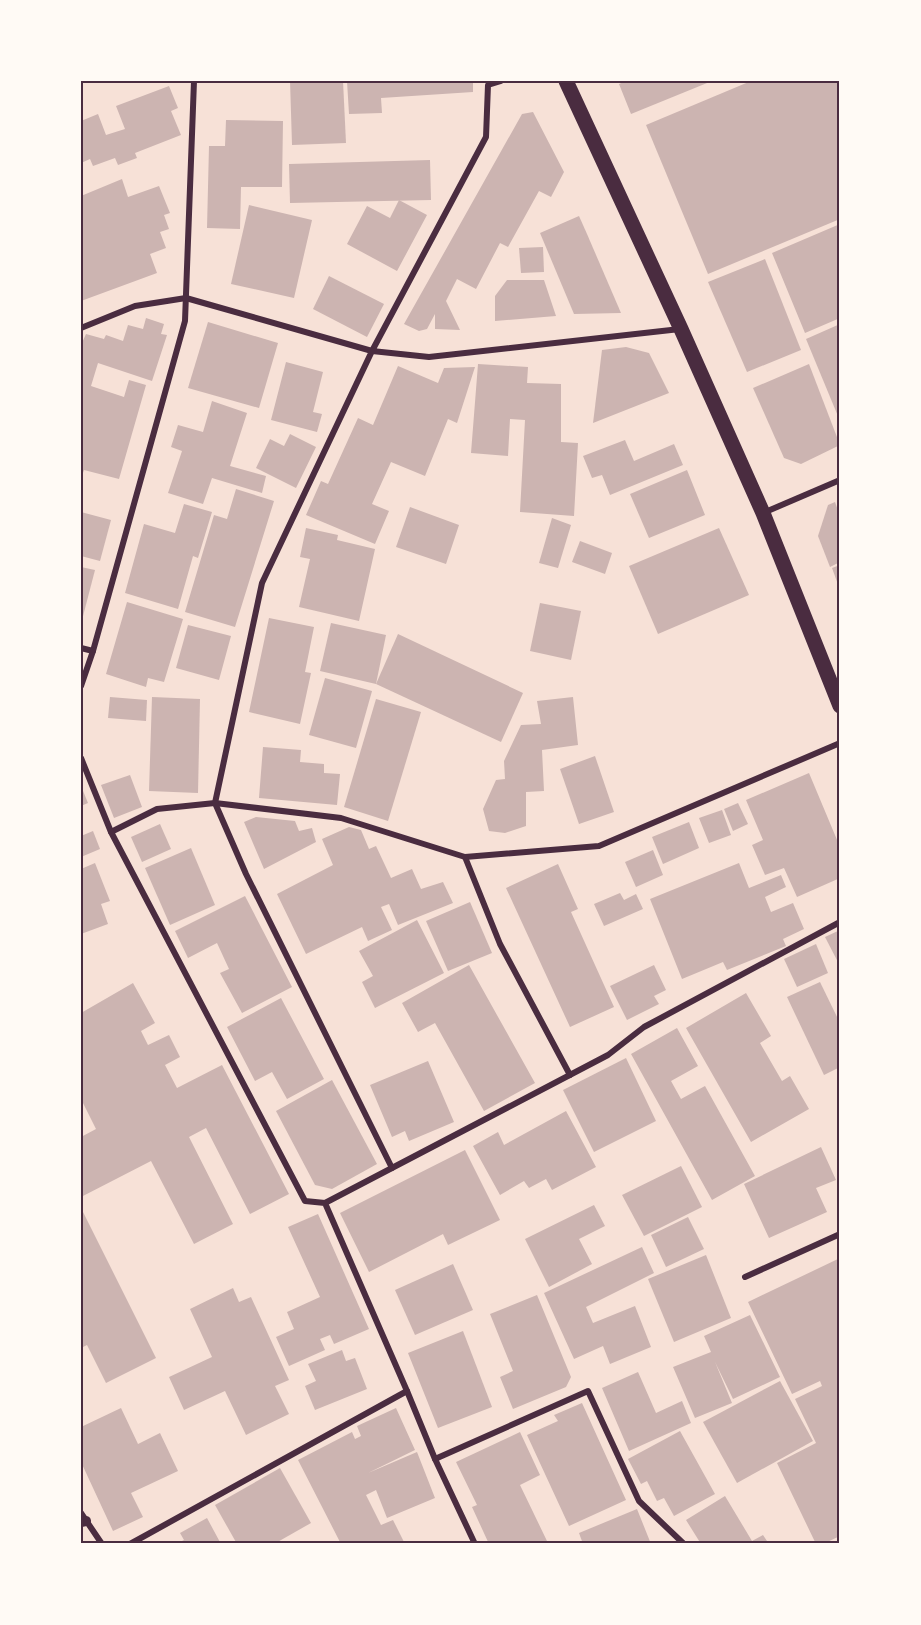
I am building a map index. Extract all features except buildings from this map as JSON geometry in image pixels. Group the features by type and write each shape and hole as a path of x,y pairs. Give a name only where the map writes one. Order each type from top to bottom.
{"main road":[{"path":"566,81 763,513 840,706"}],"street":[{"path":"81,686 93,651 185,321 194,81"},
{"path":"392,1168 246,874 215,803 262,583 372,351 486,137 488,85 501,81"},
{"path":"81,328 135,306 186,297 372,351 429,357 681,329"},
{"path":"763,513 840,480"},
{"path":"81,648 93,651"},
{"path":"111,832 156,809 215,803 341,818 465,857 598,846 840,743"},
{"path":"81,758 111,832 305,1201 325,1203 608,1055 644,1027 840,922"},
{"path":"465,857 500,944 570,1075"},
{"path":"325,1203 435,1459 475,1544"},
{"path":"745,1276 840,1234"},
{"path":"130,1544 407,1391"},
{"path":"435,1459 588,1391 639,1501 684,1544"},
{"path":"83,1519 102,1544"}]}
